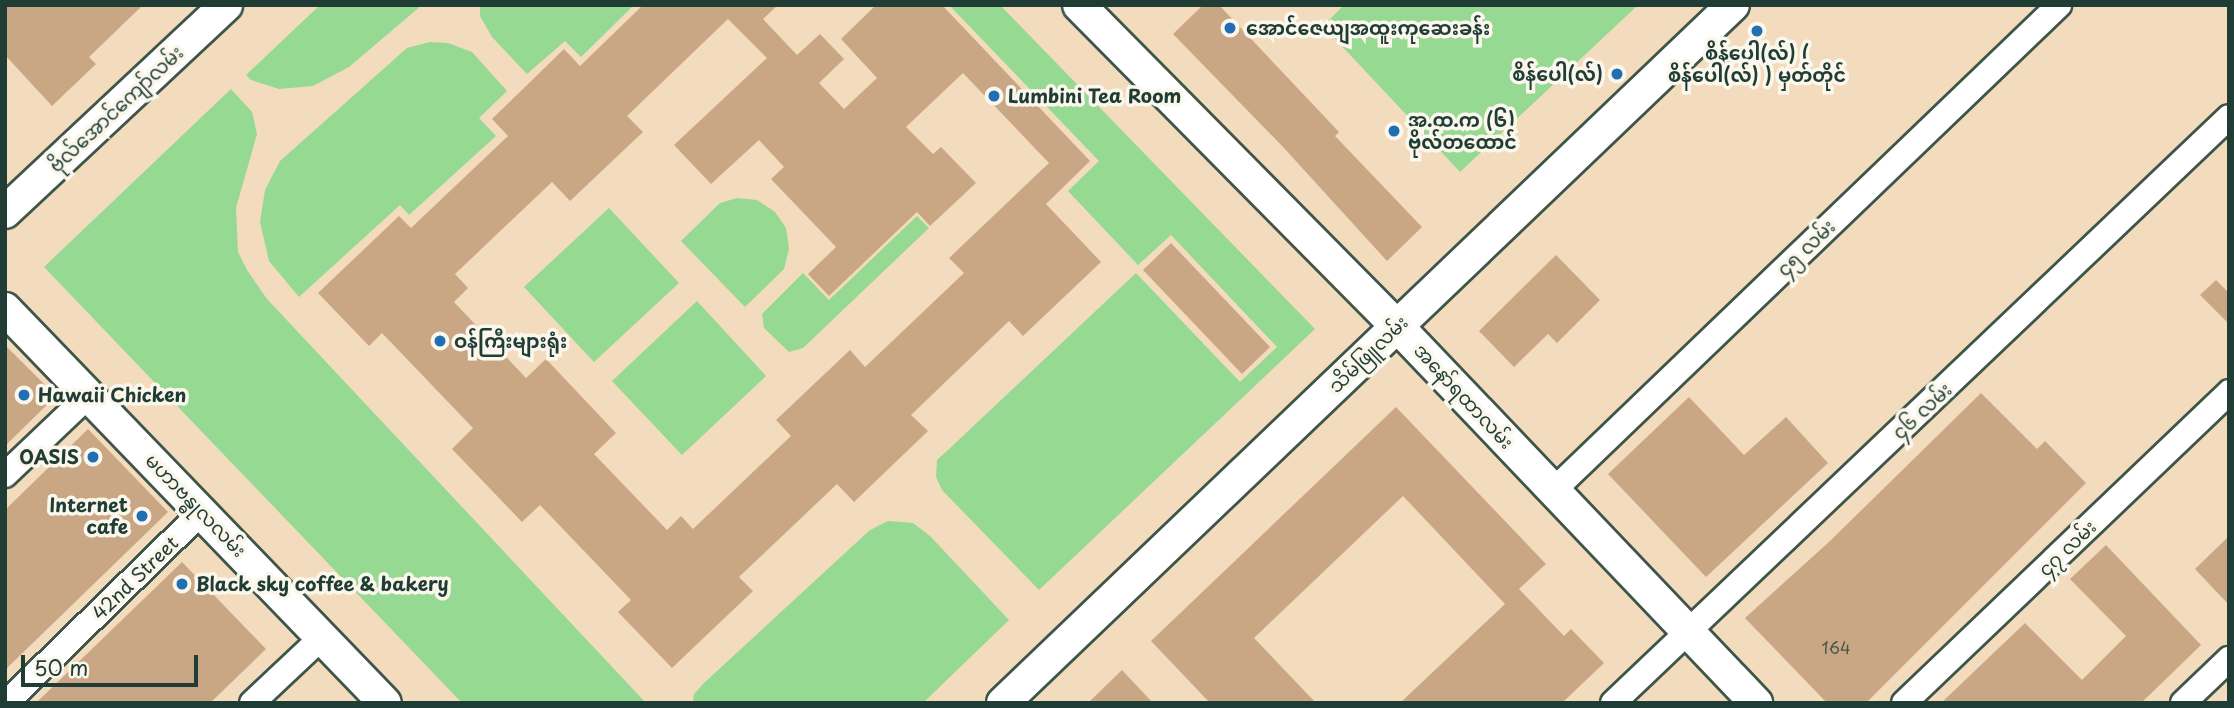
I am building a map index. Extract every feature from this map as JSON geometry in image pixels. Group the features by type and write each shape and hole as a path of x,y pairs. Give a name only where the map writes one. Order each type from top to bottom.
{"main road":[{"name":"ဗိုလ်အောင်ကျော်လမ်း","path":"5,212 226,5"},
{"name":"အနော်ရထာလမ်း","path":"1079,5 1397,326 1756,703"},
{"name":"သိမ်ဖြူလမ်း","path":"1003,703 1732,5"},
{"name":"မဟာဗန္ဓုလလမ်း","path":"5,309 385,703"}],"street":[{"name":"၄၅ လမ်း","path":"1553,491 2059,5"},
{"name":"၄၆ လမ်း","path":"1613,703 2229,117"},
{"name":"၄၇ လမ်း","path":"1904,703 2229,392"},
{"path":"5,475 89,395"},
{"name":"42nd Street","path":"6,703 202,512"},
{"path":"252,703 321,637"},
{"path":"2183,703 2229,659"}],"green space":[{"path":"320,5 422,5 349,67 313,86 279,89 251,80 246,75"},
{"path":"480,5 634,5 581,57 565,41 527,74 492,37 480,16"},
{"path":"949,5 1000,5 1315,329 1039,590 942,490 936,477 937,460 1136,273 1240,382 1277,347 1171,235 1138,265 1068,191 1099,161"},
{"path":"1344,5 1638,5 1460,172 1323,26"},
{"path":"430,42 448,43 472,52 507,91 479,118 496,136 409,215 400,205 299,297 269,261 260,222 265,190 280,161 407,48"},
{"path":"231,89 252,112 257,134 236,208 238,252 247,270 267,299 646,703 462,703 44,267"},
{"path":"737,198 757,200 775,212 786,228 789,249 784,269 745,307 681,241 720,203"},
{"path":"609,208 679,283 594,362 524,287"},
{"path":"917,216 929,228 803,348 789,352 764,328 762,314 803,273 829,300"},
{"path":"697,301 766,376 682,455 612,381"},
{"path":"888,521 913,523 930,536 1009,620 923,703 693,703 694,694 704,683 870,530"}],"building":[{"path":"5,5 143,5 89,57 96,64 52,106 5,55"},
{"name":"ဝန်ကြီးများရုံး","path":"643,5 778,5 763,19 797,55 820,34 844,59 819,83 844,109 877,78 841,39 876,5 942,5 1090,161 1046,204 1101,262 1023,336 1009,321 911,415 928,431 854,502 837,484 739,577 753,591 672,668 618,612 631,600 540,505 522,522 452,449 473,428 382,333 369,346 318,293 399,216 411,228 508,136 492,119 564,49 580,66","holes":["728,19 767,58 674,145 711,184 759,140 784,167 771,179 836,247 808,274 829,296 917,212 930,226 976,183 941,147 933,154 906,127 963,73 1049,163 949,258 964,273 865,367 850,350 776,420 791,436 693,529 681,516 667,530 594,454 616,433 546,359 526,378 454,302 468,288 455,274 552,182 570,201 643,132 627,116"]},
{"path":"1203,5 1219,5 1339,132 1335,136 1422,227 1387,261 1284,148 1173,34"},
{"path":"1171,243 1270,347 1242,374 1143,270"},
{"path":"1556,255 1600,300 1557,343 1548,334 1514,367 1479,331"},
{"path":"2216,280 2229,293 2229,324 2200,295"},
{"path":"5,345 56,396 5,446"},
{"path":"1981,393 2037,449 2045,441 2086,483 1866,703 1827,703 1745,618 1830,541"},
{"path":"1689,397 1744,455 1786,417 1828,463 1706,577 1608,474"},
{"path":"1396,407 1546,564 1519,589 1564,636 1571,629 1604,663 1562,703 1400,703 1505,604 1403,496 1254,638 1316,703 1210,703 1151,641"},
{"path":"88,429 168,512 5,670 5,510"},
{"path":"2229,536 2229,605 2195,569"},
{"path":"2106,545 2201,645 2141,703 1941,703 2025,623 2082,680 2126,636 2070,579"},
{"path":"182,562 266,649 210,703 36,703"},
{"path":"1122,670 1153,703 1088,703"}],"place":[{"name":"အောင်ဇေယျအထူးကုဆေးခန်း","path":"1230,28"},
{"name":"စိန့်ပေါ(လ်) ( စိန်ပေါ(လ်) ) မှတ်တိုင်","path":"1757,31"},
{"name":"စိန်ပေါ(လ်)","path":"1617,74"},
{"name":"Lumbini Tea Room","path":"994,96"},
{"name":"အ.ထ.က (၆) ဗိုလ်တထောင်","path":"1394,131"},
{"name":"ဝန်ကြီးများရုံး","path":"440,341"},
{"name":"Hawaii Chicken","path":"24,395"},
{"name":"OASIS","path":"93,457"},
{"name":"Internet cafe","path":"142,516"},
{"name":"Black sky coffee & bakery","path":"182,584"}]}
